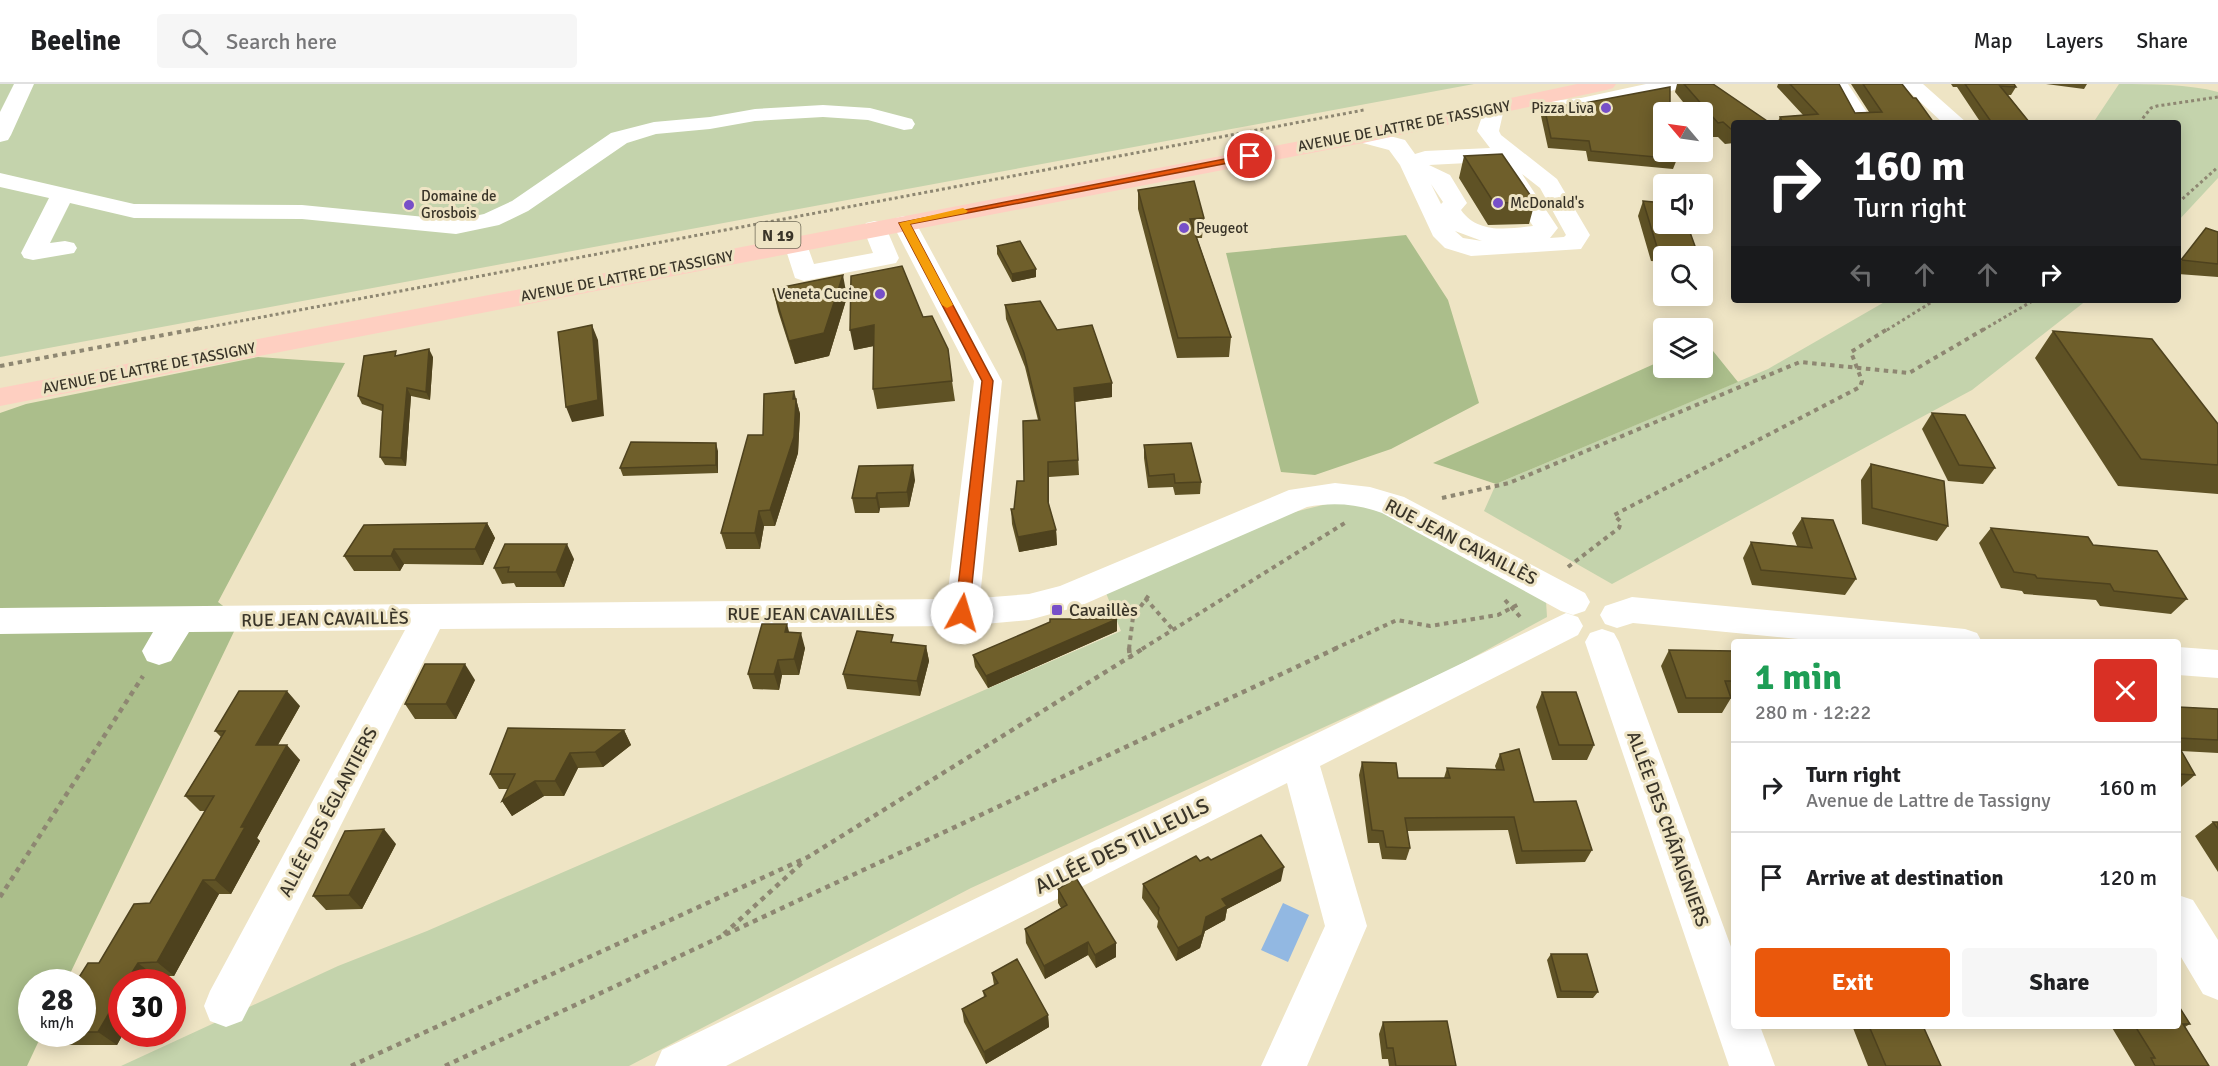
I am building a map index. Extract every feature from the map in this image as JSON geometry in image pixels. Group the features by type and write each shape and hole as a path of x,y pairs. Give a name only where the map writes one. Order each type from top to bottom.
{"main road":[{"name":"AVENUE DE LATTRE DE TASSIGNY","path":"0,397 1363,136 1606,84"},
{"name":"N 19","path":"0,384 1245,147 1557,95"}],"street":[{"path":"0,135 24,84"},
{"path":"1557,95 1581,104 1675,84"},
{"path":"1838,84 1861,120"},
{"path":"1911,84 1953,120"},
{"path":"1363,136 1396,145 1411,165 1445,236 1454,243 1471,249 1572,244 1578,235 1549,184 1492,139 1488,131 1493,109"},
{"path":"0,180 134,211 302,212 456,227 491,220 520,206 619,138 654,128 710,123 755,115 823,111 870,114 904,124"},
{"path":"1411,165 1425,158 1513,156"},
{"path":"1411,165 1442,180 1455,203 1466,207 1473,219 1466,229 1494,236 1544,232 1546,228 1510,176 1513,156"},
{"path":"63,194 33,253 65,248"},
{"path":"904,223 988,381 962,613"},
{"name":"RUE JEAN CAVAILLÈS","path":"0,621 224,621 962,613 1021,608 1068,597 1300,498 1337,493 1366,496 1393,505 1570,614 1582,638 1610,628"},
{"path":"1610,628 1632,610 1934,639"},
{"name":"ALLÉE DES TILLEULS","path":"678,1066 1299,759 1570,614"},
{"name":"ALLÉE DES ÉGLANTIERS","path":"226,1006 429,617"},
{"path":"159,651 178,621"},
{"name":"ALLÉE DES CHÂTAIGNIERS","path":"1610,628 1731,1006"},
{"path":"2181,661 2218,664"},
{"path":"1284,1066 1346,926 1299,759"},
{"path":"2181,919 2218,979"},
{"path":"1739,1029 1752,1066"}],"path":[{"path":"2141,120 2151,108 2157,106 2218,97"},
{"path":"0,366 1370,109"},
{"path":"2181,201 2218,167"},
{"path":"1579,559 1619,528 1621,522 1614,515 1860,387 1862,381 1851,352 1930,303"},
{"path":"1444,498 1509,483 1800,362 1909,373 2029,303"},
{"path":"351,1066 808,857 1130,659 1353,518"},
{"path":"1130,659 1130,620 1147,597 1174,631"},
{"path":"445,1066 1397,620 1431,626 1498,615"},
{"path":"0,897 159,651"},
{"path":"721,936 808,857"}],"green space":[{"name":"Domaine de Grosbois","path":"0,84 1474,84 0,357"},
{"path":"2119,84 2182,86 2218,92 2218,178 2181,218 2181,120 2095,120"},
{"path":"1406,235 1448,300 1479,403 1391,449 1315,475 1281,472 1226,253"},
{"path":"1883,303 2083,303 1972,390 1612,584 1484,511 1496,484 1768,369"},
{"path":"1713,351 1738,382 1496,484 1433,463 1653,364 1653,378 1713,378"},
{"path":"258,357 345,363 218,602 240,619 72,969 18,969 18,1047 36,1047 27,1066 0,1066 0,413 26,404"},
{"path":"1360,503 1393,515 1546,601 1547,617 1452,669 971,888 629,1066 121,1066 162,1047 186,1047 186,1036 338,966 427,931 1121,631 1106,593 1282,515 1327,504"}],"water":[{"path":"1283,903 1309,915 1288,962 1261,950"}],"building":[{"path":"1684,84 1713,84 1766,120 1731,120 1731,129 1723,122 1718,123 1713,117 1713,102 1700,102"},
{"path":"1790,84 1839,84 1855,113 1882,112 1863,84 1902,84 1913,98 1916,98 1932,120 1782,120 1780,117 1818,114"},
{"path":"1965,84 2014,84 2016,87 2000,86 2028,120 1990,120"},
{"path":"1670,87 1670,102 1653,102 1653,157 1591,151 1589,141 1551,138 1544,106 1574,105"},
{"path":"1502,154 1535,202 1494,203 1464,156"},
{"path":"1194,181 1204,218 1190,219 1231,337 1178,338 1138,190"},
{"path":"1643,201 1653,202 1653,234"},
{"path":"2206,228 2218,232 2218,264 2181,260"},
{"path":"1653,234 1691,234 1695,246 1657,246"},
{"path":"1020,241 1036,269 1012,274 997,246"},
{"path":"902,266 923,317 932,316 948,349 952,381 873,389 874,325 850,330 851,276"},
{"path":"843,275 824,333 789,341 773,289"},
{"path":"1040,301 1057,330 1092,325 1112,383 1074,388 1078,460 1048,462 1048,502 1056,530 1018,537 1011,509 1014,509 1017,481 1024,481 1023,421 1040,420 1024,353 1005,305"},
{"path":"592,325 598,400 566,407 558,332"},
{"path":"2053,331 2152,339 2218,424 2218,465 2141,459"},
{"path":"429,349 426,392 407,388 401,458 380,457 383,405 358,396 364,356 396,351 395,356"},
{"path":"794,391 793,399 796,399 794,437 770,510 759,511 755,533 721,533 748,435 763,435 764,394"},
{"path":"1932,413 1965,415 1995,468 1959,465"},
{"path":"631,442 716,443 716,465 620,468"},
{"path":"1191,443 1201,482 1175,483 1174,474 1149,476 1144,445"},
{"path":"1871,464 1944,481 1948,526 1872,508"},
{"path":"913,465 907,492 877,493 876,498 852,498 859,466"},
{"path":"1802,518 1833,520 1856,579 1761,570 1751,542 1812,548"},
{"path":"487,523 475,549 394,549 391,556 344,556 364,525"},
{"path":"1991,528 2088,537 2093,545 2157,551 2187,599 2114,591 2110,584 2037,578 2035,575 2014,572"},
{"path":"505,544 567,544 556,572 508,572 509,567 494,568"},
{"path":"1050,619 1117,619 986,676 973,655 1050,622"},
{"path":"762,624 787,624 785,632 801,633 794,659 778,660 774,674 748,674"},
{"path":"857,631 893,635 891,642 926,646 917,681 843,674"},
{"path":"1669,650 1731,651 1731,681 1725,681 1731,698 1686,698"},
{"path":"425,664 465,664 446,704 405,704"},
{"path":"239,691 287,691 256,745 287,745 241,827 245,827 215,880 203,880 157,962 138,963 134,969 108,969 108,1015 96,1032 96,969 84,969 88,963 99,963 134,904 150,903 214,796 185,796 225,731 215,731"},
{"path":"1542,692 1576,692 1594,745 1559,745"},
{"path":"2181,707 2218,709 2218,740 2181,738"},
{"path":"508,728 624,730 595,752 570,753 555,781 535,781 502,801 515,774 490,774"},
{"path":"1519,749 1534,802 1576,801 1592,850 1522,851 1514,817 1405,818 1410,848 1386,847 1383,831 1372,830 1362,762 1396,763 1398,778 1450,778 1447,768 1504,770 1500,754"},
{"path":"2181,750 2195,775 2181,774"},
{"path":"384,829 349,895 313,896 345,831"},
{"path":"1261,835 1284,867 1222,899 1227,906 1206,917 1202,935 1178,948 1158,913 1159,908 1143,884 1196,856 1200,861 1208,857 1211,860"},
{"path":"1076,878 1116,943 1095,955 1088,942 1044,966 1025,929 1067,905 1058,889"},
{"path":"1551,954 1587,954 1598,992 1561,991"},
{"path":"1017,959 1048,1015 984,1052 962,1009 986,996 983,991 998,983 992,973"},
{"path":"2181,1010 2190,1024 2183,1024 2209,1066 2155,1066 2151,1058 2155,1058 2137,1029 2181,1029"},
{"path":"1447,1021 1456,1066 1396,1066 1393,1048 1387,1048 1383,1022"},
{"path":"1870,1029 1924,1029 1941,1066 1886,1066"}],"slow traffic":[{"path":"947,305 904,223 963,211"}],"place":[{"name":"Pizza Liva","path":"1606,108"},
{"name":"McDonald's","path":"1498,203"},
{"name":"Domaine de Grosbois","path":"409,205"},
{"name":"Peugeot","path":"1184,228"},
{"name":"Veneta Cucine","path":"880,294"},
{"name":"Cavaillès","path":"1057,610"}],"route":[{"path":"962,613 988,381 904,223 1250,156"}]}
